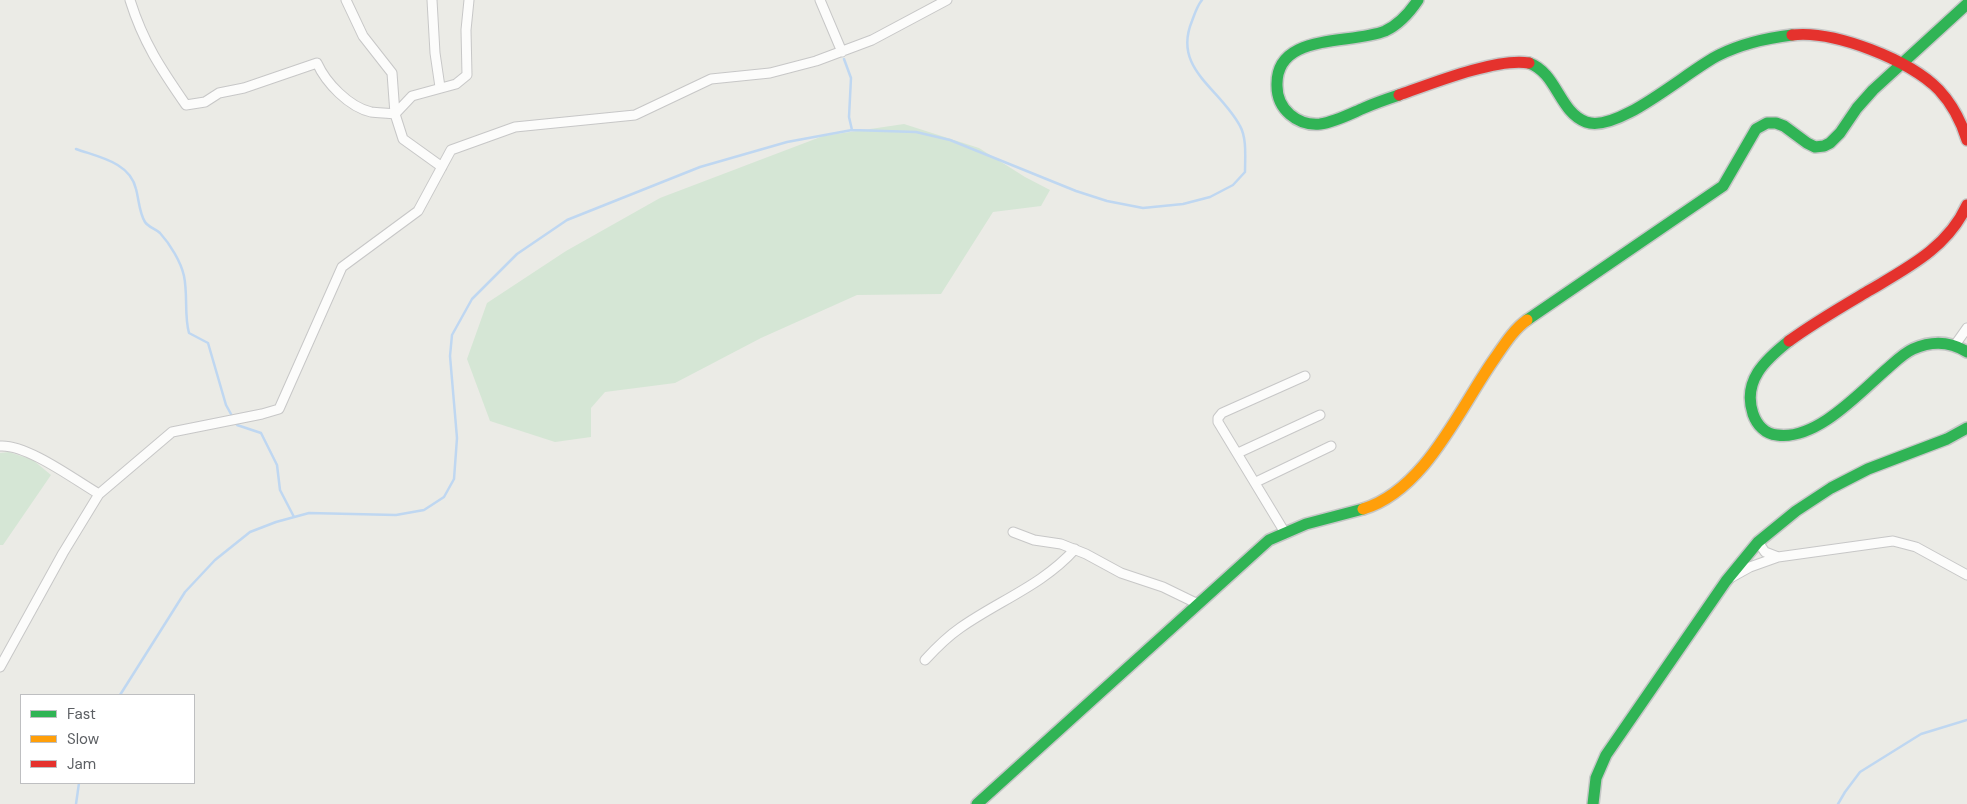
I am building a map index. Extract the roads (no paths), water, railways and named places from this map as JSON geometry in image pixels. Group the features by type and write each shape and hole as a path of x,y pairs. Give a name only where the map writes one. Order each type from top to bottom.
{"street":[{"path":"130,0 139,28 162,71 186,105 205,102 220,93 244,88 317,63 341,96 370,112 395,114"},
{"path":"346,0 364,36 392,73 395,114 402,139 442,167"},
{"path":"432,0 435,53 440,87"},
{"path":"395,114 412,96 456,84 467,75 466,30 469,0"},
{"path":"820,0 842,52"},
{"path":"0,667 63,553 99,494 172,432 279,409 342,267 418,211 451,150 515,127 635,115 711,79 777,71 816,62 872,40 947,0"},
{"path":"1418,0 1411,11 1384,31 1305,47 1295,50 1287,56 1280,67 1276,80 1276,91 1287,113 1297,120 1322,123 1452,76 1491,66 1522,62 1533,64 1541,69 1550,78 1570,110 1581,120 1590,124 1600,123 1627,114 1695,69 1723,54 1776,38 1806,34 1867,48 1902,63 1926,78 1945,94 1957,112 1967,140"},
{"path":"977,804 1257,550 1284,531 1296,526 1367,508 1395,493 1412,478 1434,451 1499,351 1522,324 1723,186 1756,129 1764,123 1772,122 1782,125 1807,143 1815,146 1823,146 1831,142 1840,134 1860,104 1967,4"},
{"path":"1967,205 1963,217 1953,230 1920,259 1782,346 1756,372 1751,387 1750,404 1754,417 1768,433 1779,436 1792,435 1805,431 1831,416 1910,350 1931,343 1943,342 1967,352"},
{"path":"1954,345 1967,328"},
{"path":"1284,531 1218,422 1220,415 1306,376"},
{"path":"1238,453 1320,415"},
{"path":"1593,804 1597,772 1606,755 1726,581 1758,542 1796,511 1831,488 1868,469 1947,439 1967,428"},
{"path":"0,446 8,446 40,458 99,494"},
{"path":"1256,482 1331,446"},
{"path":"1013,532 1034,540 1061,544 1075,549 1121,573 1163,587 1198,604"},
{"path":"1726,581 1750,567 1778,557 1893,541 1916,547 1967,575"},
{"path":"1758,542 1764,552 1778,557"},
{"path":"926,660 958,629 1035,583 1055,569 1075,549"}],"waterway":[{"path":"121,694 185,592 215,560 250,532 276,522 309,513 396,515 424,510 444,497 454,479 457,438 450,356 452,335 472,299 517,254 567,220 700,167 787,142 852,130 916,132 950,140 1076,191 1107,201 1143,208 1183,204 1210,197 1233,185 1245,172 1244,136 1231,113 1201,77 1193,65 1188,52 1188,38 1192,21 1202,0"},
{"path":"844,59 851,78 849,117 852,130"},
{"path":"76,149 112,162 127,172 133,180 141,214 145,222 164,237 175,253 183,271 189,333 208,343 226,405 237,425 261,433 277,465 280,490 294,517"},
{"path":"1838,804 1860,772 1921,734 1967,720"},
{"path":"76,804 79,784"}]}
